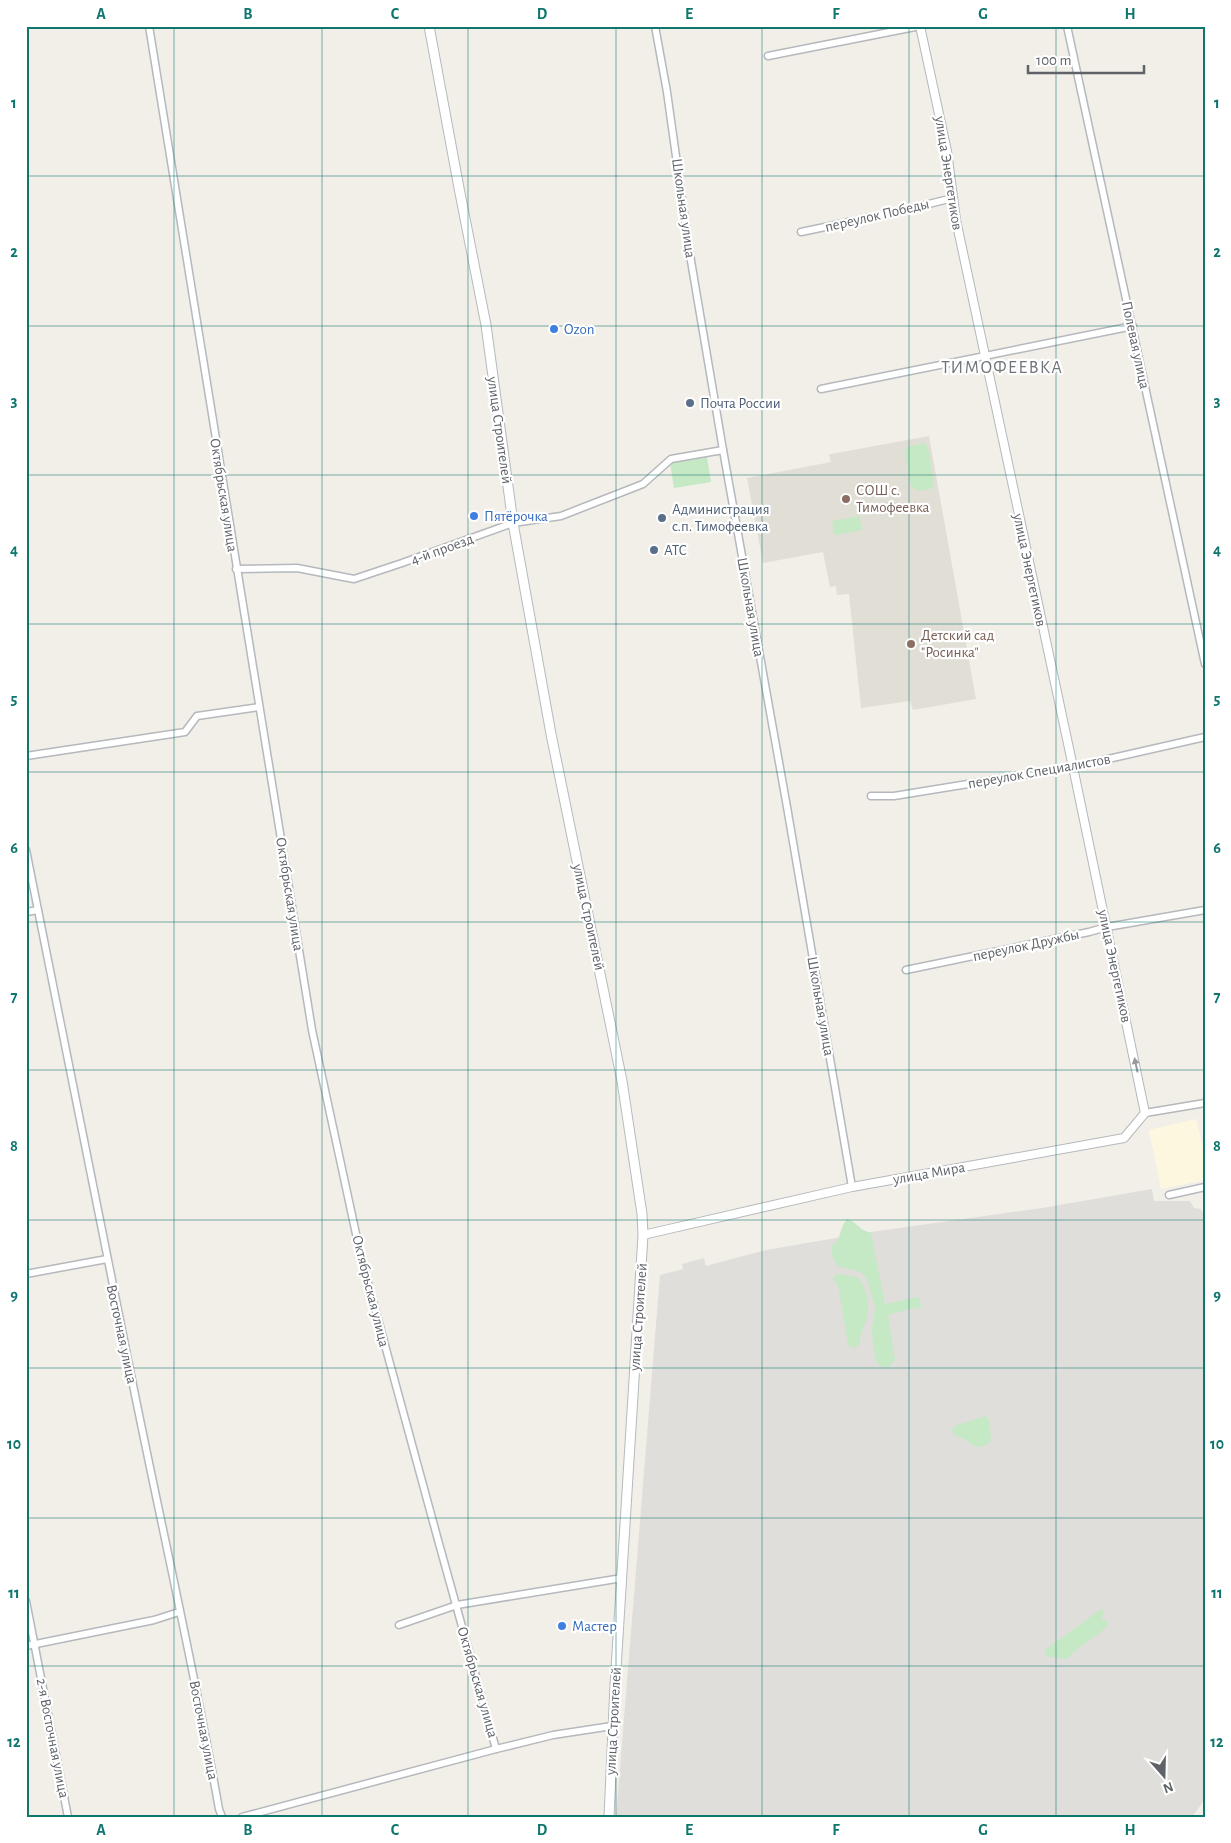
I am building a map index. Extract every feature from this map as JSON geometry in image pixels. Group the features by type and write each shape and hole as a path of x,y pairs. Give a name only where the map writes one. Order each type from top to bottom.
{"main road":[{"name":"улица Строителей","path":"429,26 458,188 486,326 513,522 551,734 622,1081 642,1214 643,1235 612,1726 609,1817"}],"street":[{"name":"Октябрьская улица","path":"149,26 312,1030 361,1257 496,1749"},
{"name":"Школьная улица","path":"655,26 667,92 689,248 723,450 852,1187"},
{"path":"768,56 920,26"},
{"name":"улица Энергетиков","path":"920,26 947,151 956,220 984,356 1073,767 1145,1113"},
{"name":"Полевая улица","path":"1067,26 1205,664"},
{"name":"переулок Победы","path":"801,232 953,198"},
{"path":"821,389 1132,326"},
{"name":"4-й проезд","path":"236,569 297,568 354,578 513,522 561,516 643,484 671,459 723,450"},
{"path":"26,756 185,732 197,716 259,707"},
{"name":"переулок Специалистов","path":"871,796 894,796 1073,767 1205,737"},
{"name":"Восточная улица","path":"26,850 179,1612 199,1698 218,1809 222,1817"},
{"path":"26,912 38,910"},
{"name":"переулок Дружбы","path":"906,970 1107,927 1205,910"},
{"path":"1145,1113 1205,1103"},
{"name":"улица Мира","path":"643,1235 852,1187 1124,1138 1145,1113"},
{"path":"1169,1195 1205,1186"},
{"path":"26,1274 107,1259"},
{"path":"399,1625 457,1606 622,1578"},
{"name":"2-я Восточная улица","path":"26,1601 68,1817"},
{"path":"26,1646 154,1620 179,1612"},
{"path":"242,1817 496,1749 553,1735 612,1726"}],"shaded area":[{"name":"СОШ с. Тимофеевка","path":"929,436 976,699 913,710 910,701 861,708 849,594 837,595 836,586 830,587 823,552 763,563 747,478 831,462 829,454"},
{"path":"1196,1119 1205,1157 1205,1180 1161,1189 1149,1130"},
{"path":"1152,1189 1154,1201 1190,1201 1194,1208 1201,1209 1205,1216 1205,1799 1192,1817 616,1817 660,1275 683,1269 682,1264 704,1258 706,1266 766,1250 871,1232 1042,1208"}],"green space":[{"path":"926,444 929,451 934,485 930,489 918,491 911,486 905,452 908,447"},
{"path":"707,457 711,482 674,488 670,463"},
{"path":"859,516 862,530 834,535 832,521"},
{"path":"847,1219 871,1233 885,1304 918,1297 920,1299 921,1308 909,1309 888,1315 895,1360 888,1367 881,1367 877,1363 873,1347 872,1329 875,1307 866,1278 861,1272 837,1266 833,1258 831,1246 838,1240"},
{"path":"837,1274 858,1277 868,1299 867,1318 861,1333 860,1343 855,1348 850,1347 848,1344 838,1285 833,1278"},
{"path":"986,1416 989,1420 991,1440 988,1444 975,1447 953,1434 952,1429 956,1425"},
{"path":"1101,1609 1104,1611 1102,1619 1107,1621 1107,1626 1102,1631 1067,1659 1046,1656 1045,1650"}],"place":[{"name":"Ozon","path":"554,329"},
{"name":"Почта России","path":"690,403"},
{"name":"СОШ с. Тимофеевка","path":"846,499"},
{"name":"Пятёрочка","path":"474,516"},
{"name":"Администрация с.п. Тимофеевка","path":"662,518"},
{"name":"АТС","path":"654,550"},
{"name":"Детский сад \"Росинка\"","path":"911,644"},
{"name":"Мастер","path":"562,1626"}],"district":[{"name":"ТИМОФЕЕВКА","path":"1002,367"}]}
